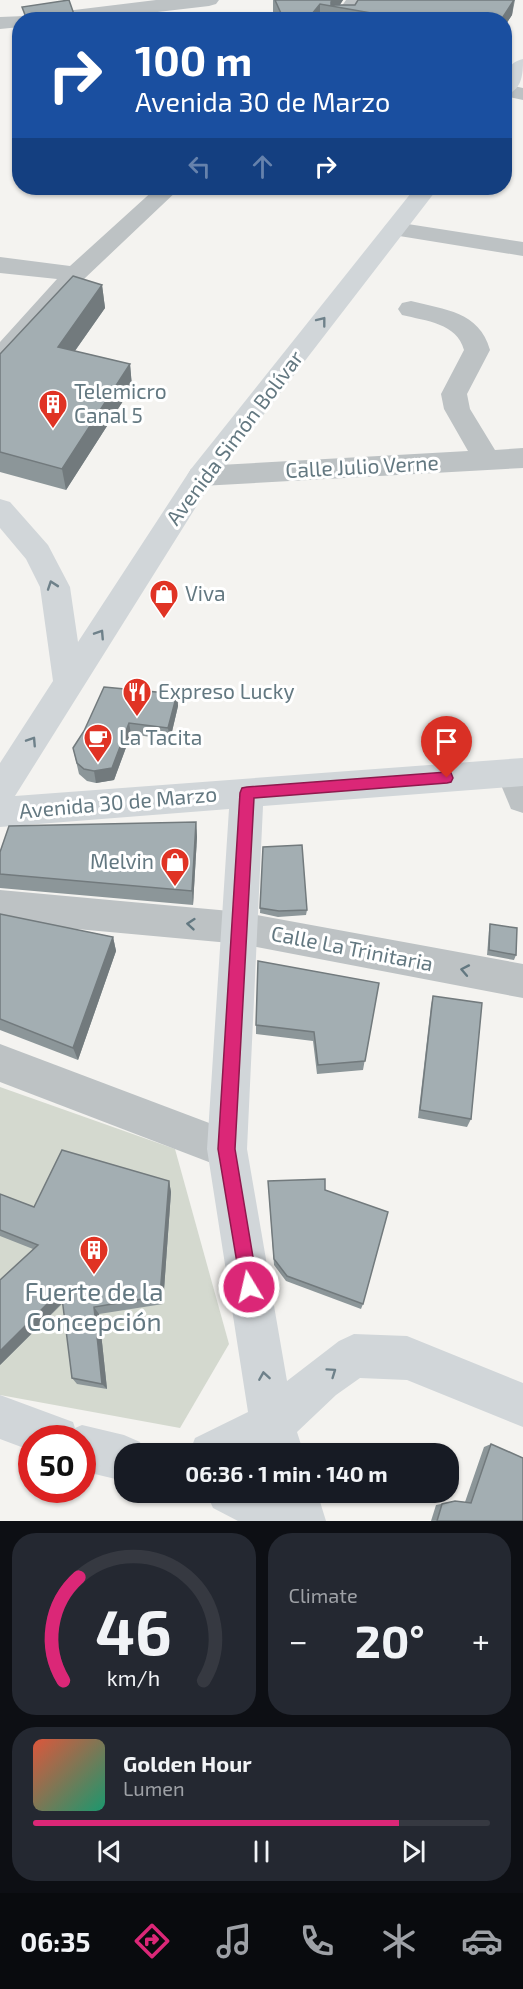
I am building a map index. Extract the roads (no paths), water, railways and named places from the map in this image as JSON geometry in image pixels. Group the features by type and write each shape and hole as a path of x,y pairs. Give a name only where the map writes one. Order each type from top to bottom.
{"main road":[{"path":"512,79 523,65"},
{"name":"Avenida Simón Bolívar","path":"0,790 201,476 422,195"},
{"path":"0,509 38,553 55,587 69,684"},
{"name":"Avenida 30 de Marzo","path":"0,813 247,793 520,781"},
{"path":"247,793 227,1149 277,1439"},
{"path":"259,1443 277,1439 321,1380 354,1356 407,1358 523,1405"},
{"path":"0,1417 22,1425"},
{"path":"96,1451 114,1456"},
{"path":"251,1503 286,1521"},
{"path":"297,1503 303,1521"}],"street":[{"path":"109,12 208,0"},
{"path":"0,358 75,274 161,195"},
{"path":"395,229 523,249"},
{"path":"0,265 75,274"},
{"path":"411,309 467,329 473,338 477,350 454,394 457,410 487,460"},
{"name":"Calle Julio Verne","path":"201,476 523,458"},
{"name":"Calle La Trinitaria","path":"0,906 241,928 523,981"},
{"path":"0,1063 227,1149"}],"place":[{"name":"Telemicro Canal 5","path":"53,430"},
{"name":"Viva","path":"164,620"},
{"name":"Expreso Lucky","path":"137,718"},
{"name":"La Tacita","path":"98,764"},
{"name":"Melvin","path":"175,888"},
{"name":"Fuerte de la Concepción","path":"94,1276"}]}
